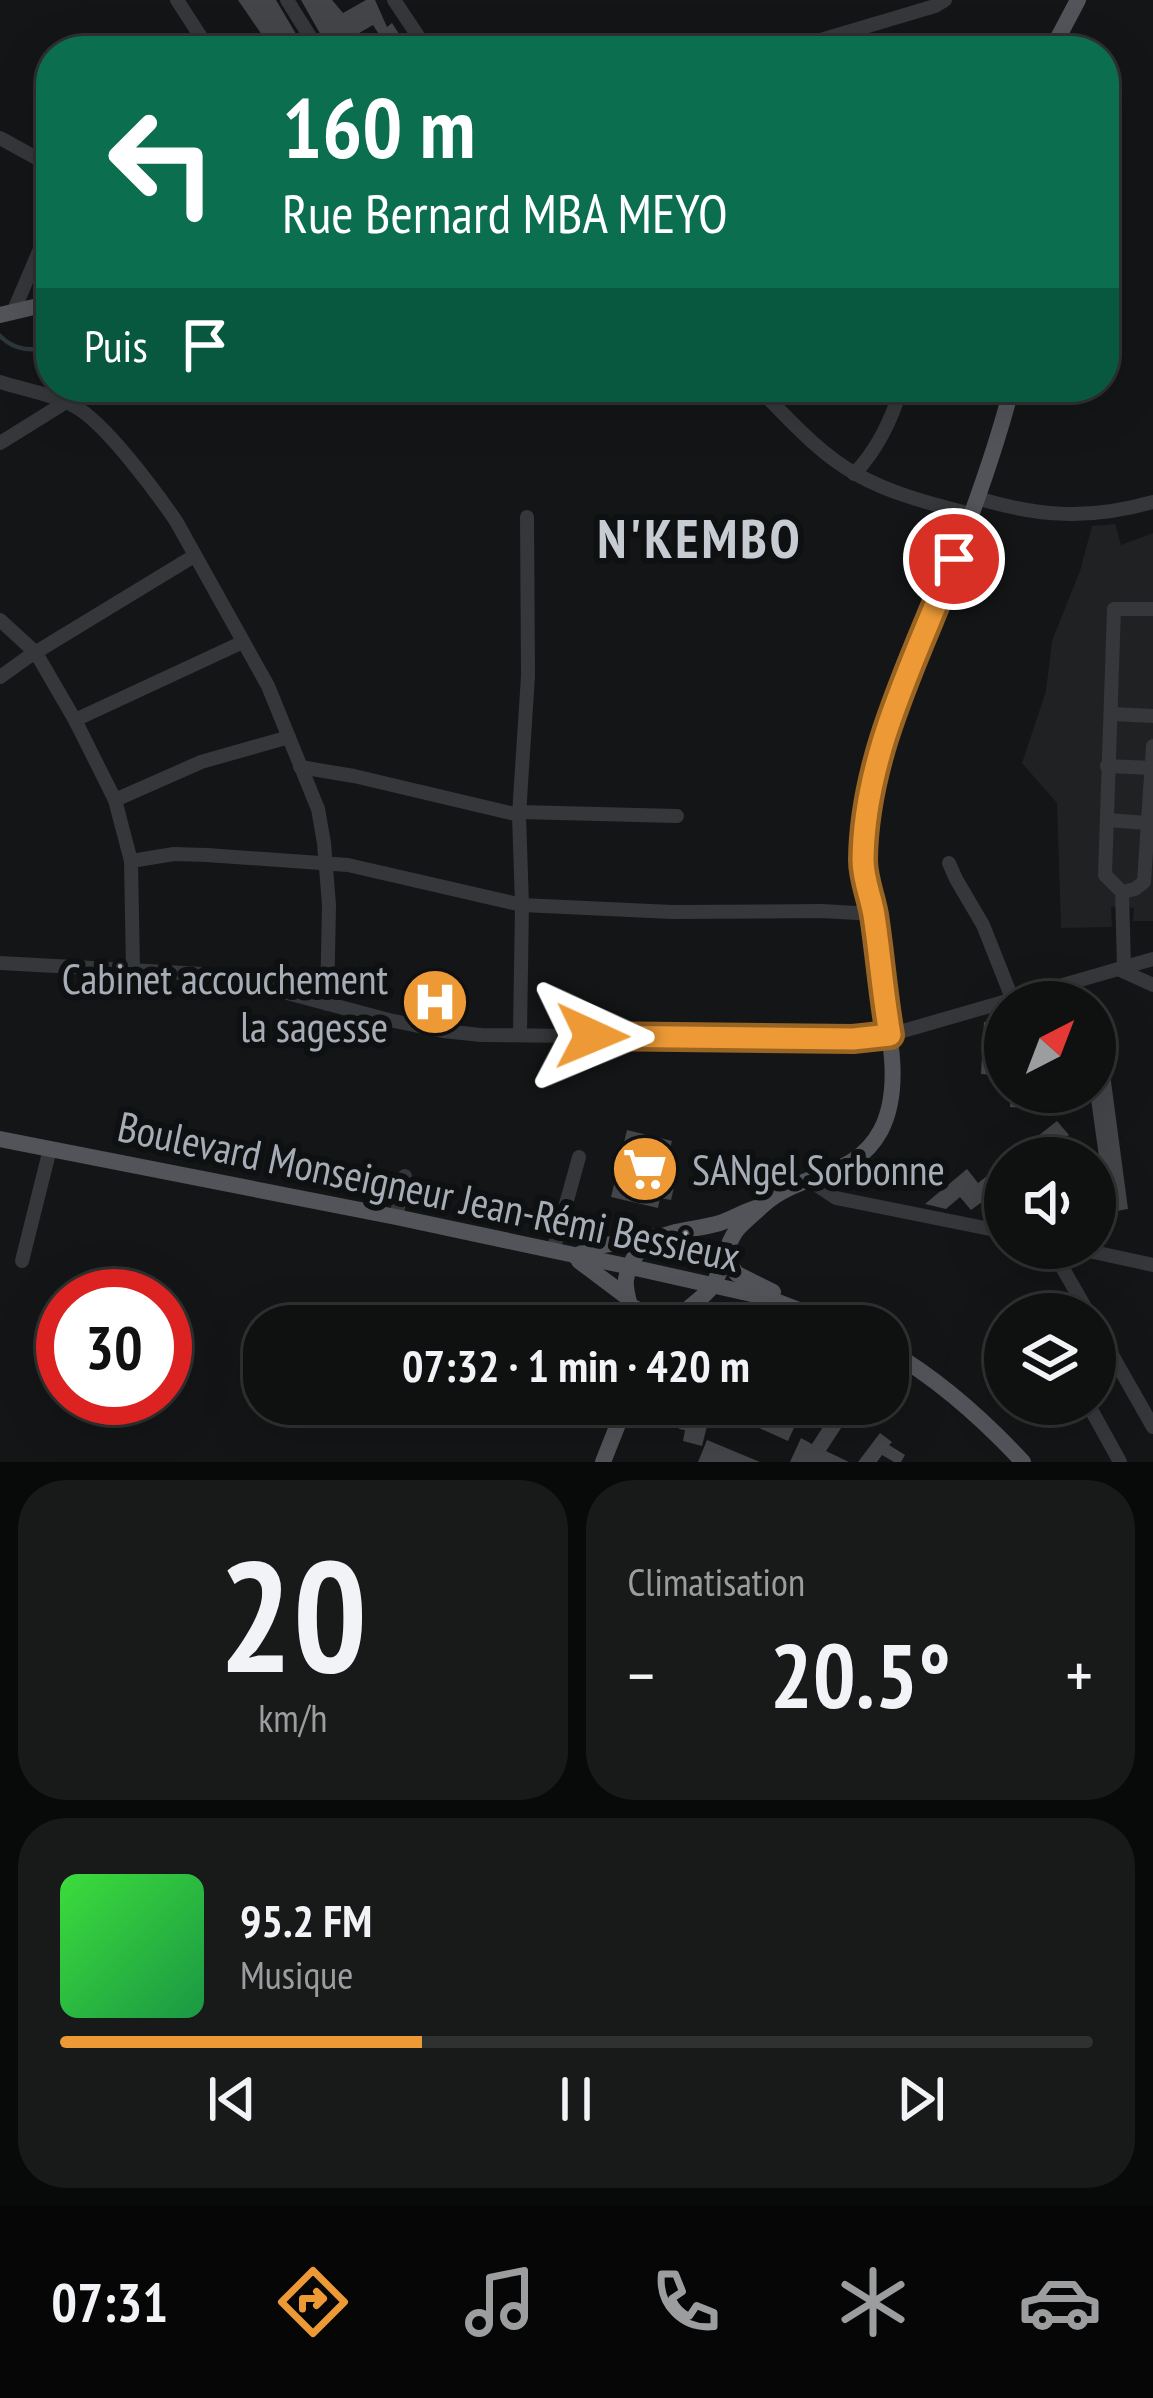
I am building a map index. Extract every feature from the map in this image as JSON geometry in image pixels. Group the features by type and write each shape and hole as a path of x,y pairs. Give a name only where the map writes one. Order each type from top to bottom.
{"main road":[{"path":"1059,36 1078,0"},
{"path":"692,1305 720,1275 736,1232 762,1206 832,1169 844,1169 881,1130 889,1105 890,1035 874,914 862,866 868,807 890,720 996,449 1008,402"},
{"name":"Boulevard Monseigneur Jean-Rémi Bessieux","path":"0,1139 396,1217 786,1305"},
{"path":"626,1305 574,1256 600,1246 718,1223 762,1206"},
{"path":"690,1228 710,1230 737,1274 795,1305"},
{"path":"630,1305 626,1279 631,1267 664,1234"},
{"path":"714,1305 732,1299 757,1305"},
{"path":"909,1365 953,1396 1023,1462"},
{"path":"603,1462 618,1425"}],"street":[{"path":"177,0 200,36"},
{"path":"287,0 310,36"},
{"path":"394,0 418,36"},
{"path":"834,36 945,0"},
{"path":"0,138 36,158"},
{"path":"7,312 36,253"},
{"path":"0,382 36,393"},
{"path":"0,442 66,402 81,409 159,496 194,556 268,686 318,809 326,862 327,1004"},
{"path":"773,402 825,452 854,473 896,493 974,506 1082,515 1153,502"},
{"path":"854,473 877,445 897,402"},
{"path":"520,1034 519,813 528,676 527,517"},
{"path":"0,677 194,556"},
{"path":"1121,968 1122,892 1105,874 1114,609 1153,609"},
{"path":"0,620 36,652 115,800 131,861 134,969"},
{"path":"75,720 243,642"},
{"path":"1112,714 1153,716"},
{"path":"115,800 201,762 289,736"},
{"path":"1122,892 1144,882 1153,746"},
{"path":"1107,766 1152,768"},
{"path":"300,767 519,813 677,816"},
{"path":"1107,820 1148,823"},
{"path":"131,861 174,854 326,862 522,905 874,914"},
{"path":"950,863 1005,981"},
{"path":"1074,981 1153,959"},
{"path":"0,963 202,974 443,1031 481,1035 853,1039 890,1035 984,1006"},
{"path":"1121,968 1153,985"},
{"path":"22,1261 50,1149"},
{"path":"553,1251 579,1157"},
{"path":"396,1217 405,1176"},
{"path":"809,1180 836,1198 984,1228"},
{"path":"1116,1257 1153,1265"},
{"path":"1116,1362 1153,1427"},
{"path":"1100,1425 1120,1462"}],"shaded area":[{"path":"1115,524 1121,545 1153,533 1153,921 1133,921 1134,908 1122,906 1111,907 1112,927 1061,928 1057,803 1022,763 1046,691 1052,641 1092,526"}],"building":[{"path":"238,0 276,0 297,36 263,36"},
{"path":"301,0 332,0 343,13 375,0 387,27 392,23 400,36 380,36 373,25 354,36 321,36"},
{"path":"1093,1113 1115,1113 1128,1209 1116,1211 1116,1137 1096,1137"},
{"path":"1057,1121 1069,1135 1066,1137 1037,1137"},
{"name":"SANgel Sorbonne","path":"627,1130 672,1141 665,1167 678,1170 671,1200 660,1198 658,1208 611,1197"},
{"path":"967,1169 978,1183 984,1178 984,1200 971,1210 960,1197 946,1209 925,1204"},
{"path":"680,1425 707,1426 702,1446 683,1441 685,1430"},
{"path":"753,1425 795,1425 788,1441"},
{"path":"824,1425 843,1425 826,1451 849,1462 790,1462 801,1438 812,1444"},
{"path":"880,1433 905,1455 901,1462 882,1455 877,1462 858,1462"},
{"path":"707,1440 760,1462 698,1462"}],"waterway":[{"path":"0,336 11,345 36,349"}],"place":[{"name":"Cabinet accouchement la sagesse","path":"435,1002"},
{"name":"SANgel Sorbonne","path":"645,1169"}],"district":[{"name":"N'KEMBO","path":"700,538"}],"route":[{"path":"592,1036 853,1039 890,1035 874,914 862,866 868,807 890,720 954,559"}]}
